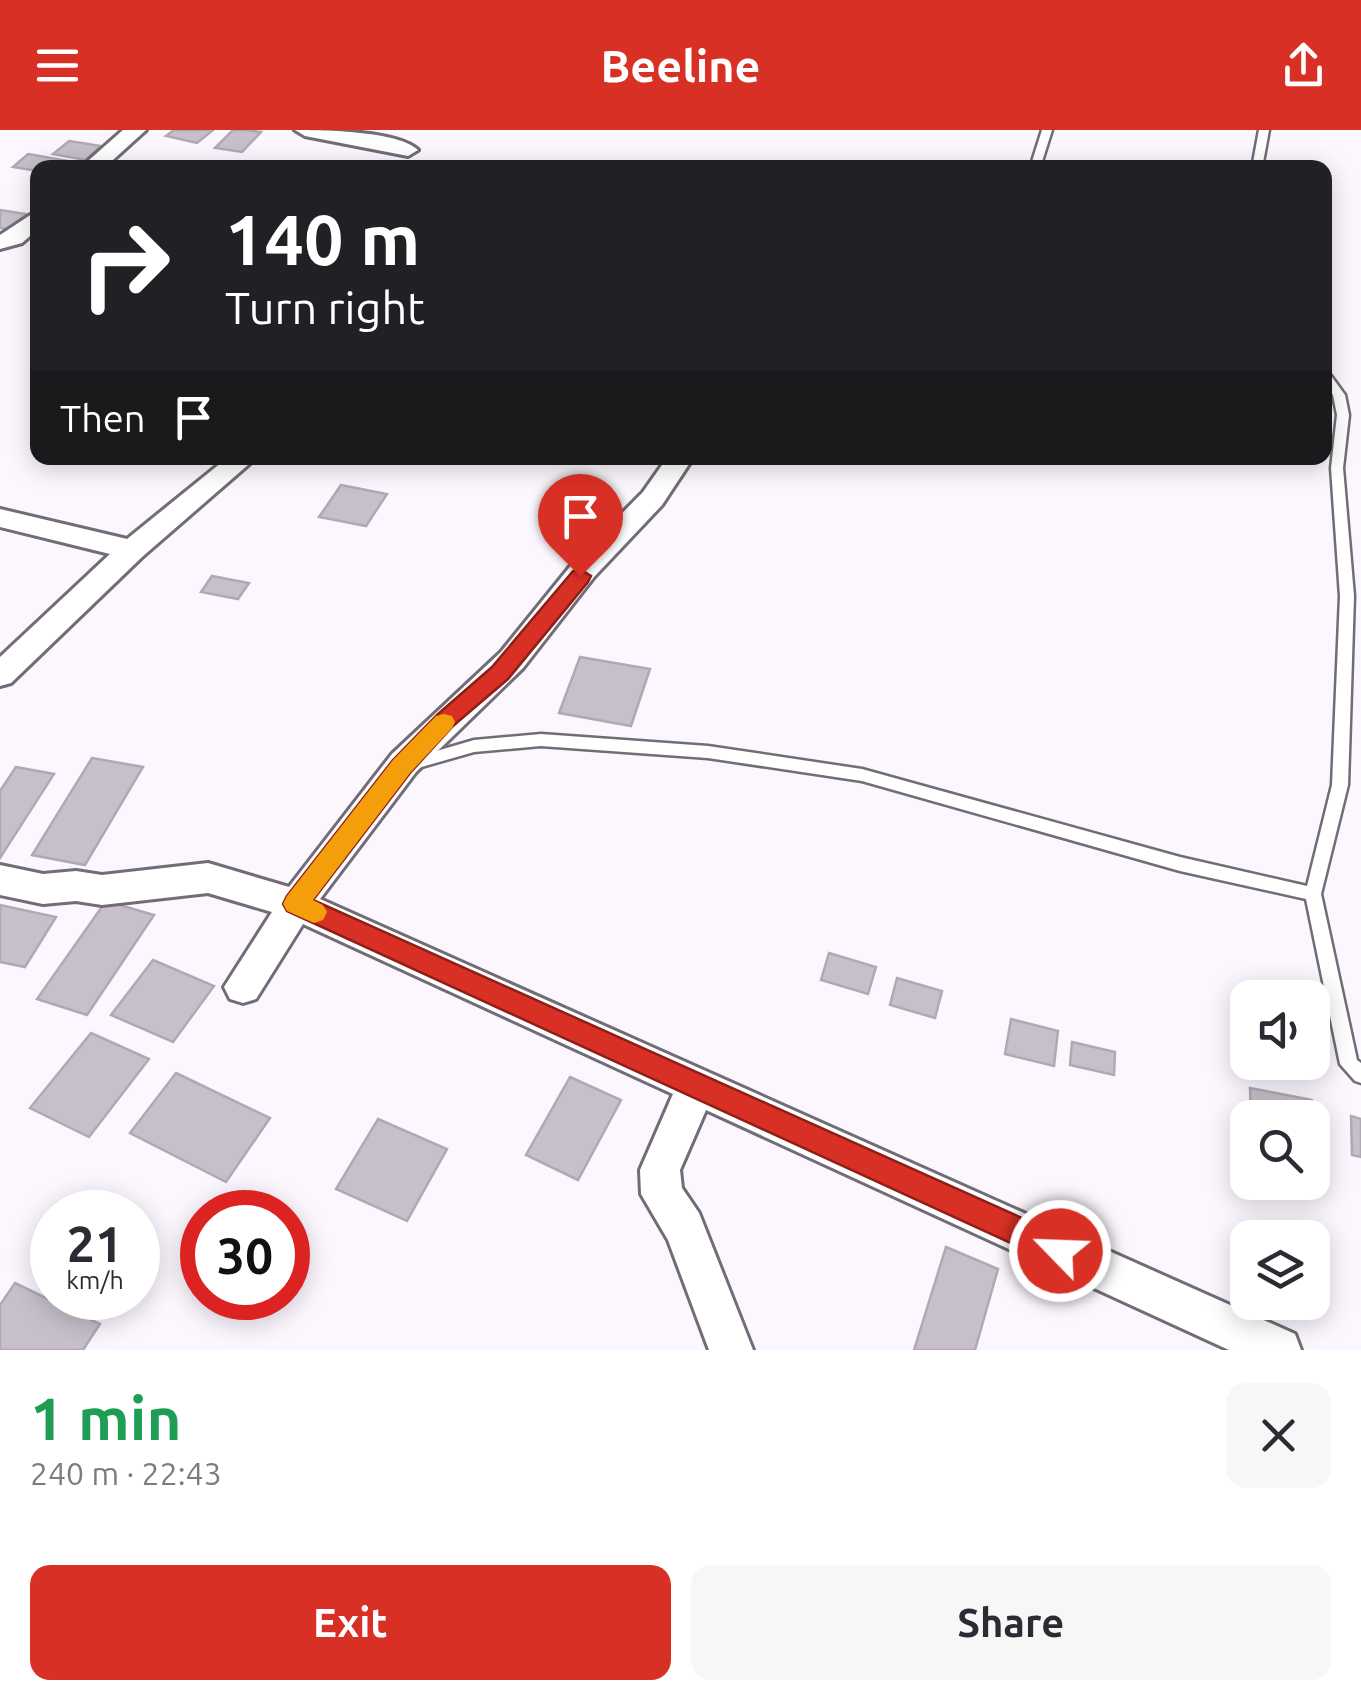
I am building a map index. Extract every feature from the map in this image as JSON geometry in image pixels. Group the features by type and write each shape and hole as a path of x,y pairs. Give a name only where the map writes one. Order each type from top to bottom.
{"street":[{"path":"100,160 136,130"},
{"path":"305,130 414,144 399,160"},
{"path":"0,242 14,238 30,224"},
{"path":"0,675 132,550 235,465"},
{"path":"243,986 296,904 402,766 446,720 500,673 594,559 638,517 676,465"},
{"path":"0,518 132,550"},
{"path":"0,880 44,889 76,886 102,890 208,878 296,904 1278,1350"},
{"path":"696,1086 660,1170 662,1194 684,1228 731,1350"}],"lane":[{"path":"1037,160 1047,130"},
{"path":"1258,160 1264,130"},
{"path":"1332,385 1339,395 1343,415 1338,468 1347,596 1340,785 1313,894 1350,1064 1361,1075"},
{"path":"402,766 474,746 541,740 708,752 862,775 1180,864 1313,894"}],"building":[{"path":"174,130 213,130 197,143 166,136"},
{"path":"233,130 261,132 242,152 215,148"},
{"path":"69,141 101,146 85,160 53,154"},
{"path":"28,154 63,160 30,160 30,170 13,167"},
{"path":"0,210 26,214 9,230 0,228"},
{"path":"341,485 387,494 366,526 319,517"},
{"path":"212,576 249,583 238,599 201,592"},
{"path":"580,657 650,669 631,726 559,713"},
{"path":"92,758 143,767 85,865 32,855"},
{"path":"16,767 54,774 0,858 0,791"},
{"path":"106,901 154,915 87,1015 37,999"},
{"path":"0,905 56,917 25,967 0,962"},
{"path":"829,953 876,967 868,994 821,980"},
{"path":"153,960 214,986 173,1042 111,1015"},
{"path":"897,978 942,991 935,1018 890,1005"},
{"path":"1011,1019 1058,1031 1054,1066 1005,1054"},
{"path":"91,1033 149,1059 89,1137 30,1108"},
{"path":"1072,1042 1115,1052 1114,1075 1070,1065"},
{"path":"176,1073 270,1118 226,1182 130,1133"},
{"path":"570,1077 621,1100 578,1180 526,1155"},
{"path":"1250,1088 1312,1100 1250,1100"},
{"path":"1351,1116 1361,1119 1361,1157 1352,1155"},
{"path":"378,1119 447,1149 407,1221 336,1189"},
{"path":"946,1247 998,1269 975,1350 914,1350"},
{"path":"15,1283 30,1290 30,1320 92,1320 100,1324 83,1350 0,1350 0,1305"}],"slow traffic":[{"path":"314,912 296,904 402,766 444,722"}],"route":[{"path":"580,576 500,673 446,720 402,766 296,904 1060,1251"}]}
